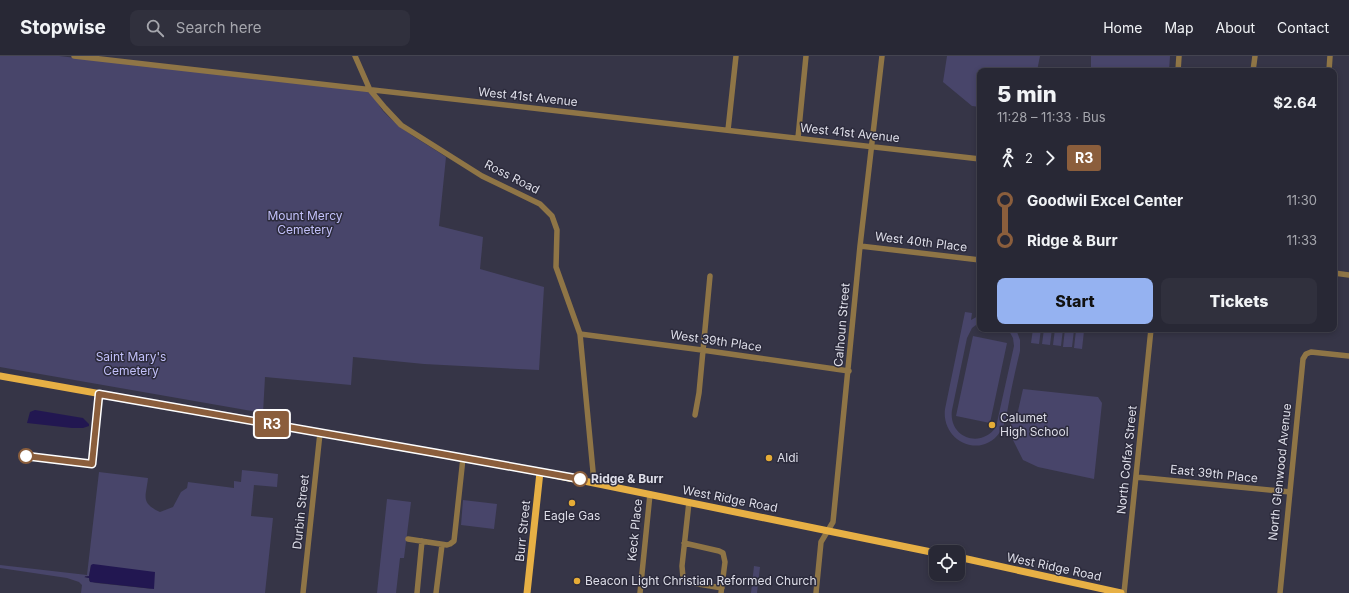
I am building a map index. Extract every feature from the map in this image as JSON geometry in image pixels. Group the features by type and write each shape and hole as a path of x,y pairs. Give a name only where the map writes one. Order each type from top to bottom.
{"main road":[{"name":"West Ridge Road","path":"0,376 594,482 929,552"},
{"name":"Burr Street","path":"527,593 540,472"},
{"name":"West Ridge Road","path":"965,559 1123,593"}],"street":[{"name":"West 41st Avenue","path":"74,56 127,59 370,90 977,159"},
{"name":"Ross Road","path":"355,56 370,90 401,125 482,176 540,204 552,216 557,230 556,267 580,334 594,482"},
{"path":"728,130 736,56"},
{"path":"798,138 806,56"},
{"name":"Calhoun Street","path":"816,593 821,542 833,522 860,246 882,56"},
{"path":"1178,68 1179,56"},
{"path":"1254,68 1255,56"},
{"path":"1329,68 1330,56"},
{"name":"West 40th Place","path":"860,246 977,260"},
{"path":"1337,273 1349,275"},
{"path":"695,415 699,394 710,276"},
{"name":"North Colfax Street","path":"1123,593 1151,332"},
{"name":"West 39th Place","path":"580,334 848,371"},
{"name":"North Glenwood Avenue","path":"1280,593 1303,359 1306,354 1311,352 1349,356"},
{"name":"Durbin Street","path":"303,593 320,433"},
{"path":"408,539 442,545 450,544 455,539 463,458"},
{"name":"East 39th Place","path":"1136,477 1290,492"},
{"name":"Keck Place","path":"640,593 650,494"},
{"path":"684,543 719,551 723,554 725,562 721,591 684,580 682,569 684,543 688,502"},
{"path":"417,593 422,542"},
{"path":"436,593 442,545"}],"green space":[{"name":"Mount Mercy Cemetery","path":"0,56 59,56 369,92 383,111 397,124 446,157 439,226 483,237 480,269 544,287 539,370 424,364 353,357 351,385 265,377 263,413 0,367"},
{"path":"947,56 1040,56 1038,68 977,68 977,107 972,106 943,82"},
{"path":"1091,56 1170,56 1169,68 1091,68"},
{"path":"965,312 972,313 971,320 977,317 977,324 972,328 967,338 952,410 952,420 955,428 967,437 974,439 982,438 990,434 996,427 1014,346 1013,338 1010,332 1017,332 1020,340 1020,351 1007,414 1000,432 992,440 983,445 964,443 956,438 949,430 945,420 945,409"},
{"path":"1033,332 1041,332 1039,344 1031,343"},
{"path":"1044,332 1052,332 1050,345 1042,344"},
{"path":"1055,332 1063,332 1061,346 1053,345"},
{"path":"1065,332 1074,332 1072,347 1063,347"},
{"path":"1076,332 1084,332 1082,349 1074,348"},
{"path":"973,336 1007,343 990,423 956,416"},
{"path":"1023,389 1098,397 1102,403 1094,479 1038,467 1023,460 1009,432 1014,414 1018,411"},
{"path":"242,470 278,474 277,487 254,485 251,516 273,518 265,593 81,593 82,585 79,582 67,578 0,568 0,565 87,575 99,472 148,478 146,495 147,502 149,506 160,512 173,507 181,492 187,488 188,482 234,488 234,481 241,482","holes":["91,565 153,589 96,583 89,581 89,578 85,576 89,576"]},
{"path":"387,499 411,502 404,558 400,558 396,593 377,593"},
{"path":"463,500 497,504 494,529 461,525"},
{"path":"754,566 760,567 757,593 751,593"}],"shaded area":[{"path":"35,410 83,418 89,426 83,428 72,428 27,423 30,412"},
{"path":"93,564 155,572 154,589 90,582 89,578 84,577 89,576 91,565"}],"bus line":[{"name":"R3","path":"26,456 92,464 99,394 580,479"}],"place":[{"name":"Calumet High School","path":"992,425"},
{"name":"Aldi","path":"769,458"},
{"name":"Ridge & Burr","path":"580,479"},
{"name":"Eagle Gas","path":"572,503"},
{"name":"Beacon Light Christian Reformed Church","path":"577,581"}],"park label":[{"name":"Saint Mary's Cemetery","path":"131,364"}]}
